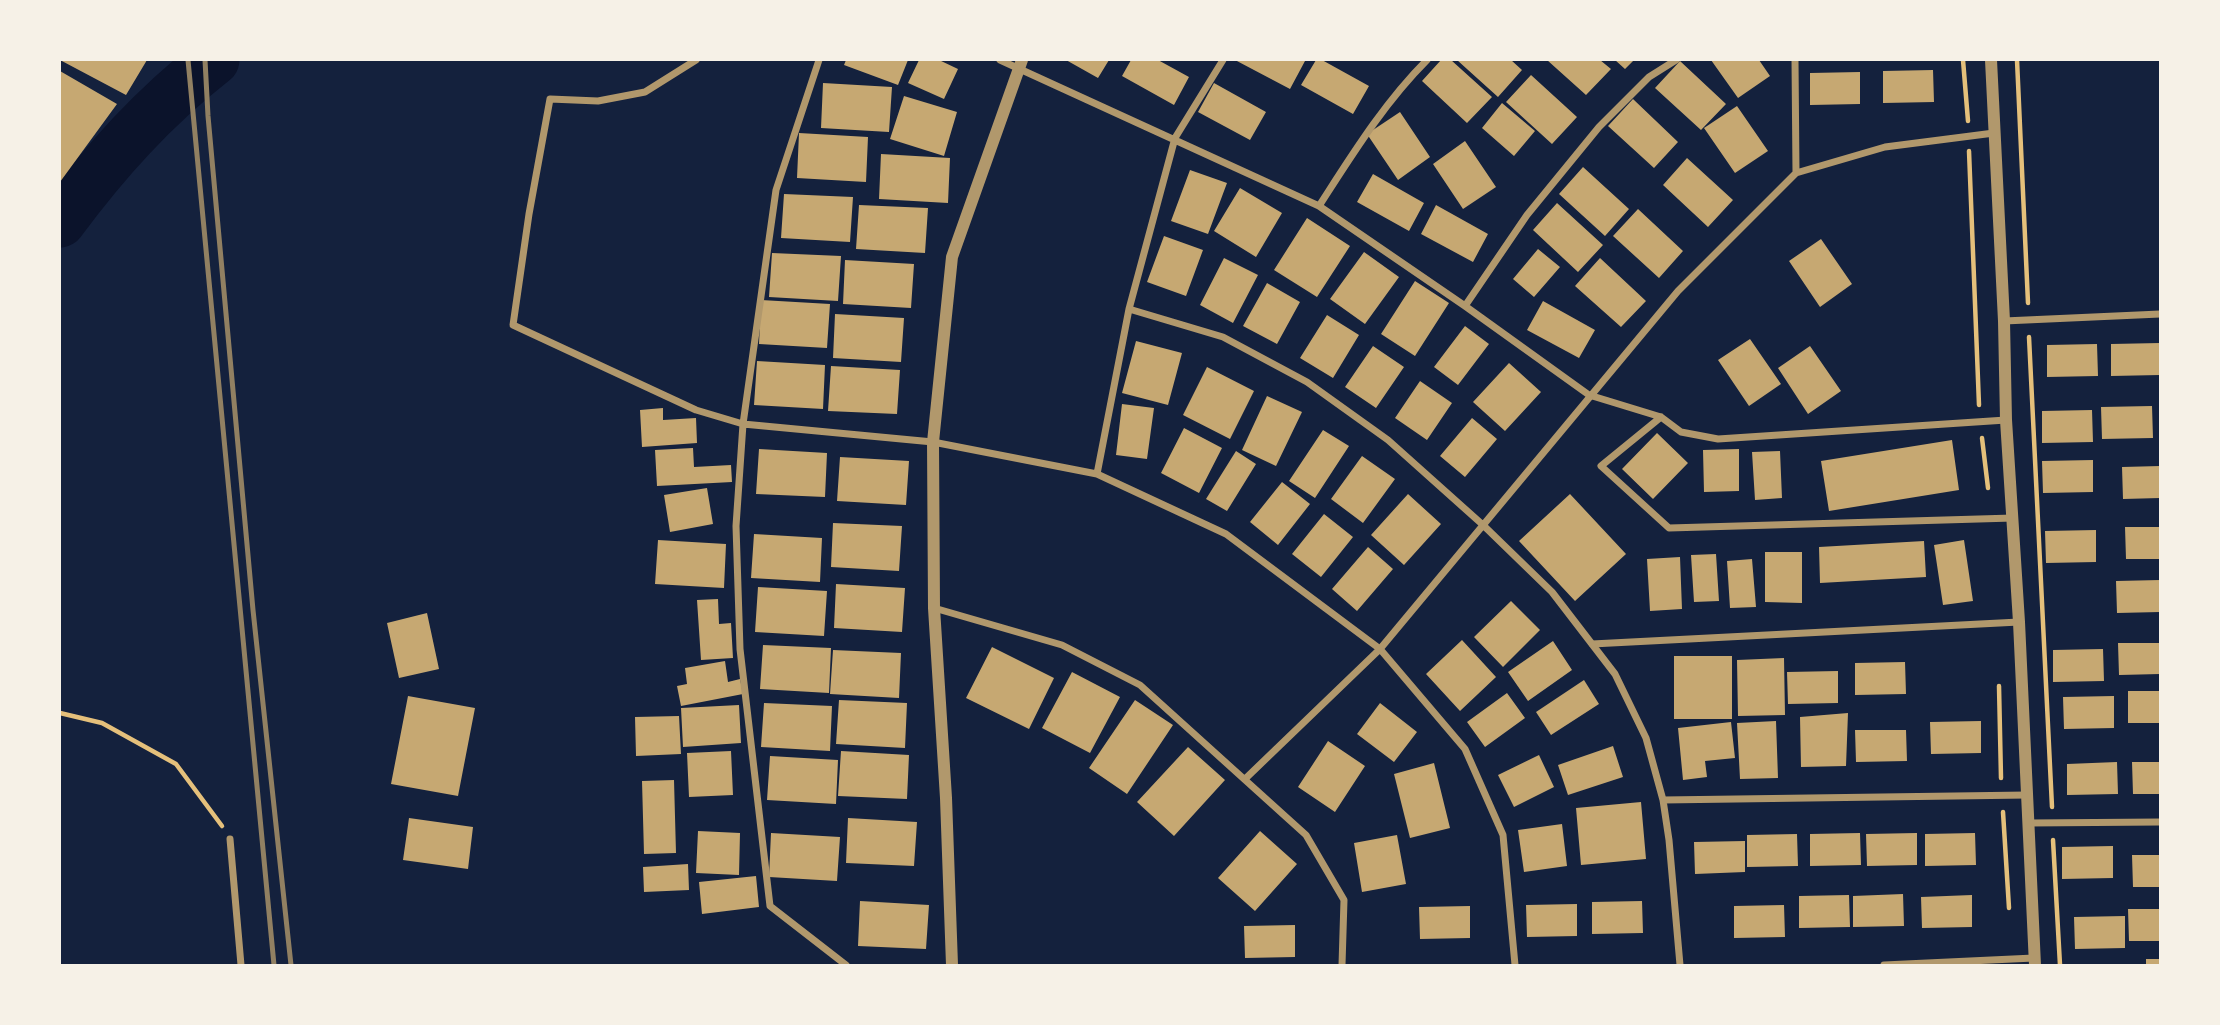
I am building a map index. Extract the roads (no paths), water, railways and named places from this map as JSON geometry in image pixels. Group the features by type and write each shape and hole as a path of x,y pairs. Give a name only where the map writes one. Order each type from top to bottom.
{"street":[{"path":"696,60 645,92 598,101 550,99 529,214 513,325 696,410 743,424 933,442 1097,474 1226,534 1380,649 1465,749 1503,835 1515,965"},
{"path":"819,60 776,190 743,424 736,526 740,649 770,906 846,965"},
{"path":"1000,60 1020,63 1319,206 1589,395 1661,417 1681,432 1718,439 2006,420"},
{"path":"1097,474 1129,309 1175,138 1223,60"},
{"path":"1319,206 1360,143 1409,78 1427,60"},
{"path":"1465,306 1527,215 1599,127 1648,77 1676,60"},
{"path":"1795,60 1796,173"},
{"path":"1884,965 2034,962 2014,518 2006,420 2004,321 1991,60"},
{"path":"952,965 946,798 934,608 933,442 952,257 1020,63"},
{"path":"1245,779 1380,649 1678,291 1796,173 1885,147 1994,133"},
{"path":"1129,309 1223,337 1307,382 1388,440 1483,525 1552,592 1615,674 1646,738 1663,800 1669,840 1680,965"},
{"path":"2004,321 2161,314"},
{"path":"1661,417 1601,466 1669,528 2014,518"},
{"path":"934,608 1062,645 1140,685 1306,835 1344,900 1342,965"},
{"path":"1592,644 2019,622"},
{"path":"1663,800 2027,795"},
{"path":"2029,823 2161,822"},
{"path":"230,839 241,965"}],"waterway":[{"path":"60,222 131,136 214,60"}],"railway":[{"path":"188,60 274,965"},
{"path":"205,60 253,610 291,965"}]}
